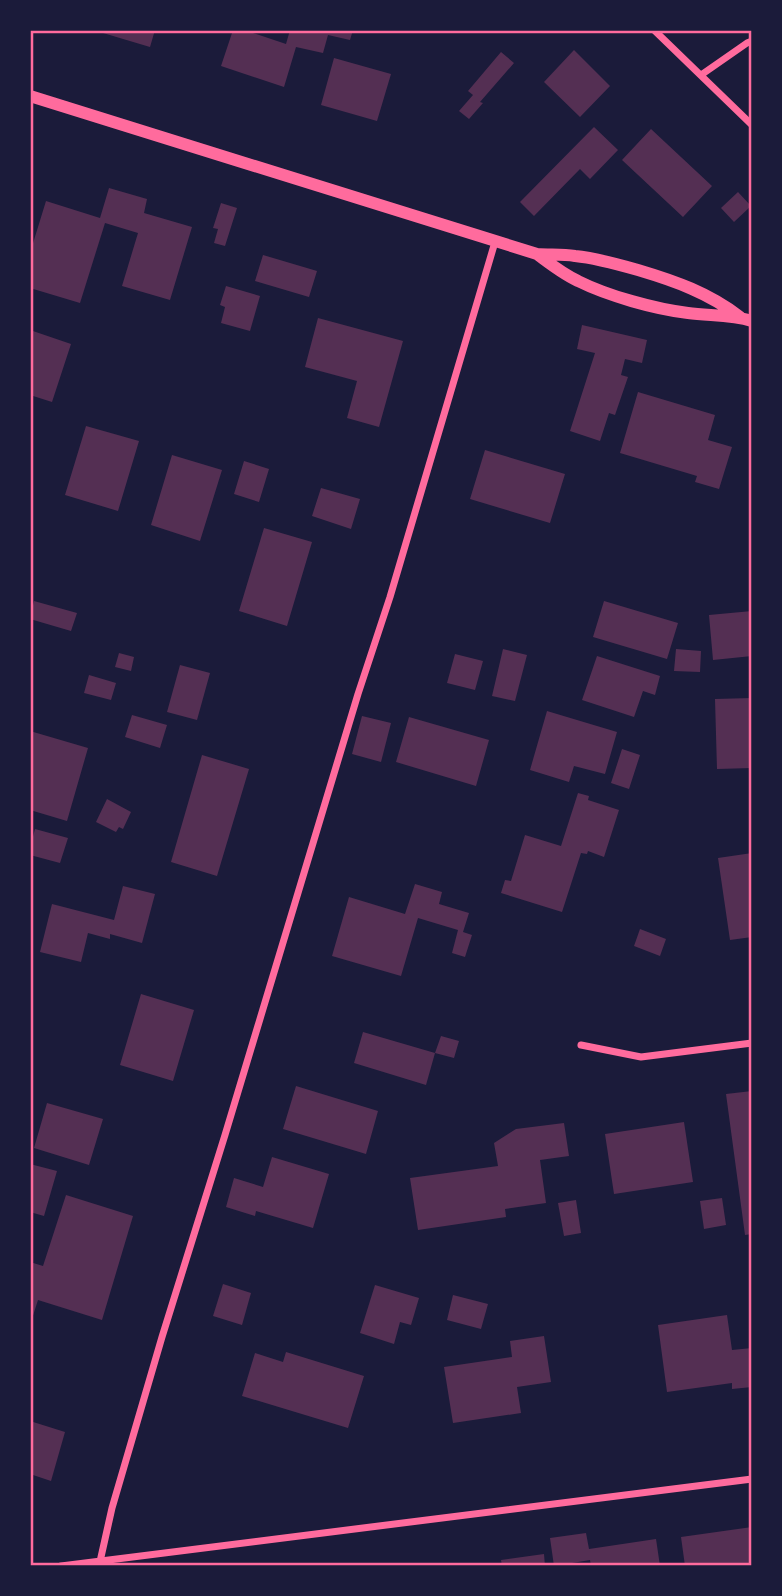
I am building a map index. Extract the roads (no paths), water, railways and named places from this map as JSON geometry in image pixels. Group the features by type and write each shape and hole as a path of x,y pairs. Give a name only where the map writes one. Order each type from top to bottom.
{"street":[{"path":"654,30 752,125"},
{"path":"701,75 752,41"},
{"path":"30,96 495,242 537,254 577,256 652,274 706,294 746,319"},
{"path":"99,1564 112,1508 162,1337 390,597 495,242"},
{"path":"537,254 579,282 645,304 690,313 746,319"},
{"path":"581,1045 641,1057 752,1043"},
{"path":"61,1566 99,1564 752,1479"}]}
